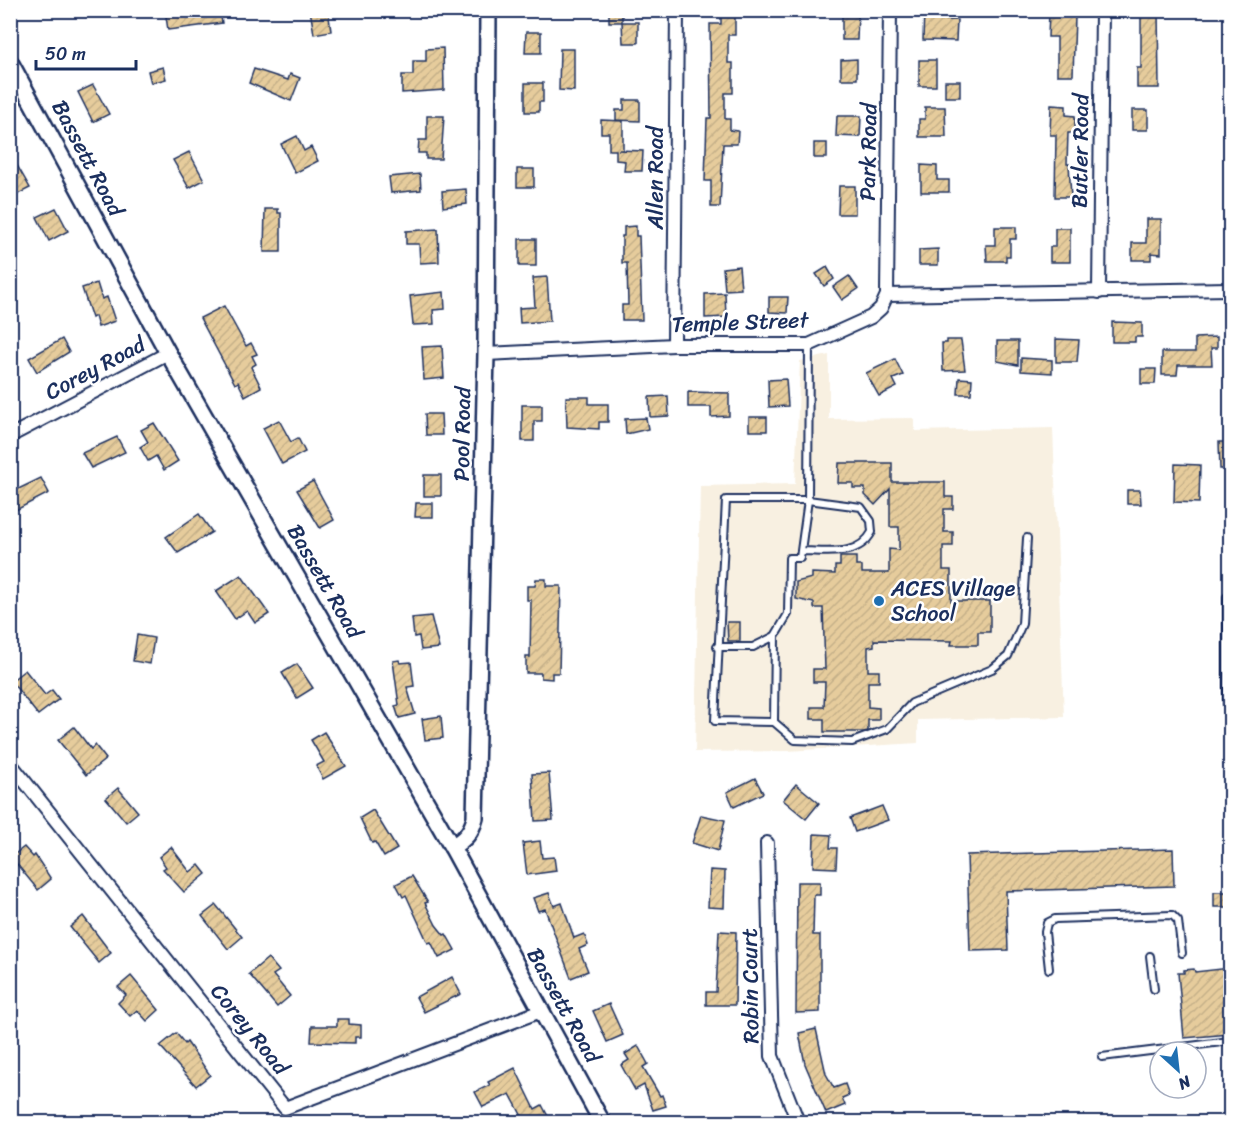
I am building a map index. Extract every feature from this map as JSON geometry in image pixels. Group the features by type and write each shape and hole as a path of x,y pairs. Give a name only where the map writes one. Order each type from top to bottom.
{"street":[{"name":"Pool Road","path":"452,848 464,840 472,830 475,818 486,354 488,10"},
{"name":"Allen Road","path":"674,345 677,10"},
{"name":"Park Road","path":"887,295 890,10"},
{"name":"Butler Road","path":"1099,292 1102,10"},
{"name":"Bassett Road","path":"10,62 168,353 452,848 602,1122"},
{"path":"887,295 1230,289"},
{"name":"Temple Street","path":"486,354 674,345 808,345 871,317 881,308 887,295"},
{"name":"Corey Road","path":"10,436 168,353"},
{"name":"Corey Road","path":"10,763 285,1108 541,1011"},
{"name":"Robin Court","path":"767,843 772,1056 798,1122"}],"lane":[{"path":"774,722 775,636 788,614 789,558 800,558 808,500 808,345"},
{"path":"801,551 852,550 861,547 872,532 871,521 861,507 808,500 726,500 715,721 774,722 795,740 852,742 886,729 912,703 944,687 992,669 1008,656 1022,624 1027,538"},
{"path":"1230,597 1227,597 1227,705 1230,704"},
{"path":"717,647 753,647 775,636"},
{"path":"1049,969 1045,932 1047,923 1055,919 1172,915 1178,921 1182,953"},
{"path":"1150,956 1154,989"},
{"path":"1208,1045 1230,1041"},
{"path":"1102,1057 1148,1053"}],"shaded area":[{"name":"ACES Village School","path":"829,355 829,419 914,418 915,431 1053,428 1064,717 918,720 918,743 787,751 695,752 700,486 795,484 800,361"}],"building":[{"path":"165,10 220,10 222,23 168,30"},
{"path":"310,10 328,10 331,31 314,34"},
{"path":"721,10 735,10 735,35 728,35 728,63 733,63 733,93 725,93 725,119 730,119 730,130 738,131 737,144 723,144 720,207 711,207 711,181 705,181 707,118 711,118 710,24 721,24"},
{"path":"924,10 947,10 946,20 957,20 956,41 923,40"},
{"path":"1141,10 1158,10 1159,88 1137,88 1137,68 1141,68"},
{"path":"609,12 622,12 622,22 609,22"},
{"path":"842,12 858,12 857,40 842,40"},
{"path":"1049,12 1060,13 1060,17 1075,17 1073,75 1057,75 1057,37 1048,37"},
{"path":"622,22 638,22 638,43 623,43"},
{"path":"526,32 541,32 541,53 525,53"},
{"path":"443,48 444,90 402,93 402,75 413,75 413,61 426,61 426,49"},
{"path":"560,49 574,49 574,91 559,90"},
{"path":"857,59 857,79 841,79 841,60"},
{"path":"919,60 936,60 936,86 919,86"},
{"path":"163,67 166,79 151,83 148,71"},
{"path":"254,69 288,80 290,74 300,78 291,101 249,83"},
{"path":"945,81 960,81 960,97 945,97"},
{"path":"525,83 543,83 543,102 539,102 539,112 525,112"},
{"path":"93,85 109,114 93,122 78,92"},
{"path":"624,100 640,100 640,121 616,120 616,110 624,110"},
{"path":"1051,105 1066,106 1066,115 1075,116 1075,133 1068,133 1067,164 1069,164 1071,197 1055,197 1056,135 1050,135"},
{"path":"925,107 945,107 946,137 919,137 919,119 925,119"},
{"path":"1132,110 1148,110 1148,130 1132,130"},
{"path":"427,116 444,116 441,159 426,159 426,153 418,153 419,140 427,140"},
{"path":"837,116 861,116 860,137 836,136"},
{"path":"601,120 623,121 623,150 618,150 643,151 642,171 624,171 625,161 616,160 616,150 609,150 609,133 601,133"},
{"path":"297,136 304,151 311,147 318,161 295,173 281,144"},
{"path":"814,143 827,143 827,158 814,158"},
{"path":"189,152 204,180 189,188 173,160"},
{"path":"10,153 30,188 10,198"},
{"path":"921,165 937,166 937,180 949,180 949,192 921,192"},
{"path":"517,169 534,169 534,187 517,187"},
{"path":"420,174 421,190 391,193 389,177"},
{"path":"839,186 855,186 855,214 838,214"},
{"path":"466,189 467,204 443,207 442,191"},
{"path":"56,208 68,231 49,241 37,217"},
{"path":"265,209 278,209 278,213 281,213 281,252 264,252"},
{"path":"1146,219 1161,219 1161,254 1151,253 1151,260 1132,260 1132,243 1146,243"},
{"path":"636,226 636,236 639,236 642,320 622,320 622,305 628,305 627,263 622,263 622,236 624,236 624,227"},
{"path":"995,227 1016,227 1016,239 1010,239 1010,256 1006,256 1006,261 987,261 986,245 995,245"},
{"path":"1055,228 1070,228 1070,262 1050,262 1050,247 1055,247"},
{"path":"438,229 439,262 420,263 419,244 406,244 406,231"},
{"path":"519,239 536,239 536,266 519,266"},
{"path":"938,249 938,265 919,265 919,250"},
{"path":"739,266 741,289 725,290 723,268"},
{"path":"827,267 834,279 824,286 816,274"},
{"path":"849,276 858,289 842,300 833,287"},
{"path":"547,277 550,321 520,323 519,308 535,307 533,278"},
{"path":"97,283 102,299 107,297 115,321 98,327 95,316 92,318 82,288"},
{"path":"444,292 445,309 433,310 434,324 413,325 410,296"},
{"path":"725,293 726,317 705,318 705,294"},
{"path":"769,297 788,297 787,313 769,312"},
{"path":"224,306 246,346 251,343 257,354 252,356 256,364 251,367 261,387 245,396 238,382 235,384 200,318"},
{"path":"1112,322 1142,323 1142,337 1135,337 1135,342 1112,342"},
{"path":"1217,337 1217,348 1211,348 1212,365 1178,365 1177,375 1162,375 1162,352 1195,352 1195,338"},
{"path":"62,339 69,352 37,372 29,358"},
{"path":"1056,339 1079,340 1077,362 1056,362"},
{"path":"947,340 961,340 965,370 943,371 942,343 947,343"},
{"path":"997,341 1018,341 1018,365 997,361"},
{"path":"442,346 444,378 424,380 422,347"},
{"path":"1021,358 1052,360 1052,373 1021,371"},
{"path":"895,359 903,375 893,379 897,387 879,396 866,373"},
{"path":"1141,369 1156,369 1155,384 1141,384"},
{"path":"959,378 972,379 971,394 958,394"},
{"path":"786,379 788,406 769,407 768,380"},
{"path":"688,392 729,393 729,416 711,417 711,407 688,407"},
{"path":"668,396 669,416 650,417 649,397"},
{"path":"566,397 589,397 589,404 608,404 608,422 599,422 599,429 567,427"},
{"path":"522,405 542,405 542,421 534,421 534,441 522,441"},
{"path":"425,414 441,414 442,435 426,435"},
{"path":"749,417 767,417 767,431 749,431"},
{"path":"646,418 648,429 626,434 625,419"},
{"path":"279,420 291,442 298,438 305,452 282,464 263,428"},
{"path":"154,423 178,461 164,470 156,456 148,461 140,447 148,442 141,430"},
{"path":"117,437 125,452 91,468 82,453"},
{"path":"1219,442 1230,442 1230,469 1220,469"},
{"path":"839,463 892,463 892,482 945,482 945,497 953,497 953,509 944,509 944,532 953,532 953,546 943,546 943,570 951,570 951,601 990,601 990,632 978,632 978,645 951,645 952,641 874,640 874,646 868,647 868,671 879,671 879,682 868,682 868,707 879,708 879,720 868,720 868,731 863,732 824,732 824,719 811,719 811,707 824,707 825,682 813,682 813,669 825,669 823,608 814,608 814,603 796,599 796,582 812,578 812,573 835,574 835,566 840,566 840,557 856,557 856,566 862,566 862,573 889,573 889,549 899,550 899,527 890,527 890,489 875,505 865,495 865,488 853,488 853,483 838,483"},
{"path":"1175,464 1200,465 1199,503 1174,502"},
{"path":"424,475 441,475 441,496 424,496"},
{"path":"41,478 49,493 10,513 10,493"},
{"path":"313,481 334,520 320,528 297,490"},
{"path":"1127,490 1140,490 1141,504 1127,504"},
{"path":"416,503 433,503 433,517 415,517"},
{"path":"199,514 212,532 178,553 166,537"},
{"path":"241,575 269,614 255,623 247,611 235,619 216,591"},
{"path":"536,579 546,579 546,586 561,586 559,673 552,673 552,679 541,678 541,673 526,673 526,657 530,657 531,600 527,600 527,586 535,586"},
{"path":"431,616 439,648 421,650 419,636 414,637 412,618"},
{"path":"727,622 740,622 740,641 728,641"},
{"path":"137,635 154,638 150,664 133,661"},
{"path":"399,660 400,663 411,662 414,686 407,687 415,714 399,718 395,706 399,705 393,661"},
{"path":"297,664 313,688 297,698 282,673"},
{"path":"25,670 45,695 52,690 59,699 38,715 11,681"},
{"path":"441,716 443,738 425,740 422,719"},
{"path":"74,727 91,749 95,745 106,759 86,775 58,740"},
{"path":"324,732 346,766 323,779 316,766 324,762 311,740"},
{"path":"549,773 553,820 535,821 532,774"},
{"path":"755,778 763,793 734,807 727,792"},
{"path":"796,784 819,803 806,819 783,800"},
{"path":"118,788 138,812 126,822 106,798"},
{"path":"882,806 888,820 855,832 850,818"},
{"path":"373,810 397,849 384,857 375,842 372,843 360,818"},
{"path":"701,815 725,820 718,851 692,843"},
{"path":"814,834 831,835 830,848 837,848 836,868 813,867"},
{"path":"540,841 542,858 554,857 556,871 527,875 523,843"},
{"path":"24,847 33,857 35,855 51,879 38,890 11,857"},
{"path":"171,847 190,872 199,865 206,874 184,892 163,869 166,867 159,857"},
{"path":"1173,849 1174,886 1006,891 1008,950 970,951 967,855"},
{"path":"710,870 725,871 724,908 708,907"},
{"path":"412,876 428,902 425,903 436,925 444,935 446,934 455,950 439,958 431,942 428,943 406,895 403,897 396,884"},
{"path":"797,882 820,882 820,895 814,895 813,935 820,935 820,1012 796,1013"},
{"path":"1214,892 1230,892 1230,907 1214,907"},
{"path":"549,893 554,906 562,903 574,938 584,934 588,945 579,949 588,971 571,978 545,909 538,911 533,898"},
{"path":"216,905 242,937 228,949 202,916"},
{"path":"83,916 111,953 99,963 70,927"},
{"path":"719,931 736,932 735,1005 706,1005 706,992 716,992"},
{"path":"268,958 279,971 273,975 290,996 277,1007 249,974"},
{"path":"1230,968 1230,1034 1184,1038 1178,973 1194,969 1195,972"},
{"path":"131,976 159,1010 147,1021 137,1010 130,1016 118,1003 126,995 118,987"},
{"path":"452,977 461,994 424,1012 416,997"},
{"path":"609,1004 623,1035 607,1042 593,1011"},
{"path":"337,1019 349,1019 349,1024 361,1025 361,1037 355,1037 355,1043 311,1042 312,1026 337,1026"},
{"path":"816,1029 826,1074 834,1088 845,1084 849,1095 842,1098 845,1105 826,1113 805,1064 799,1033"},
{"path":"176,1033 185,1044 187,1042 210,1075 196,1086 160,1046"},
{"path":"638,1046 648,1064 643,1067 660,1096 662,1095 666,1106 653,1110 644,1085 635,1090 621,1065 629,1060 625,1054"},
{"path":"515,1068 535,1109 542,1105 551,1122 525,1122 510,1094 483,1107 475,1092 490,1085 488,1082"}],"place":[{"name":"ACES Village School","path":"879,601"}]}
